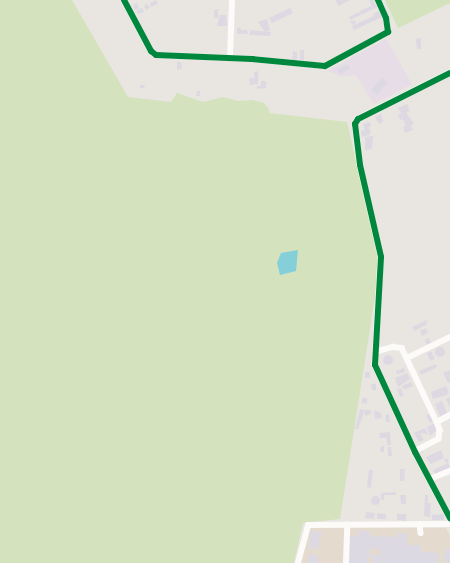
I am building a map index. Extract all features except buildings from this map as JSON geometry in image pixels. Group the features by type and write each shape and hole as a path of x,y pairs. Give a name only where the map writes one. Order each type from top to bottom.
{"street":[{"path":"124,0 151,51 156,55 230,58 325,66 388,32 386,18 378,0"},
{"path":"230,58 232,0"},
{"path":"450,73 358,119 355,124 360,165 381,257 375,364 415,452 450,518"},
{"path":"409,357 450,337"},
{"path":"376,352 398,346 409,357 437,422 440,430 439,439 415,452"},
{"path":"437,422 450,416"},
{"path":"430,479 450,471"},
{"path":"420,524 420,533"},
{"path":"298,563 308,525 450,524"},
{"path":"346,563 347,525"}],"shaded area":[{"path":"386,39 412,84 374,104 356,75 340,76 328,71"},
{"path":"310,527 446,528 450,536 450,563 301,563"}],"green space":[{"path":"0,0 72,0 128,97 171,102 177,93 203,102 223,97 238,101 252,100 264,103 269,109 269,113 347,122 380,265 340,519 303,523 294,563 0,563"},
{"path":"385,0 450,0 450,3 398,28"}],"water":[{"path":"298,250 296,271 280,275 277,263 281,253"}],"cycle path":[{"path":"124,0 151,51 156,55 252,59 325,66 388,32 386,18 378,0"},
{"path":"450,73 358,119 355,124 360,165 381,257 375,365 415,452 450,518"}]}
